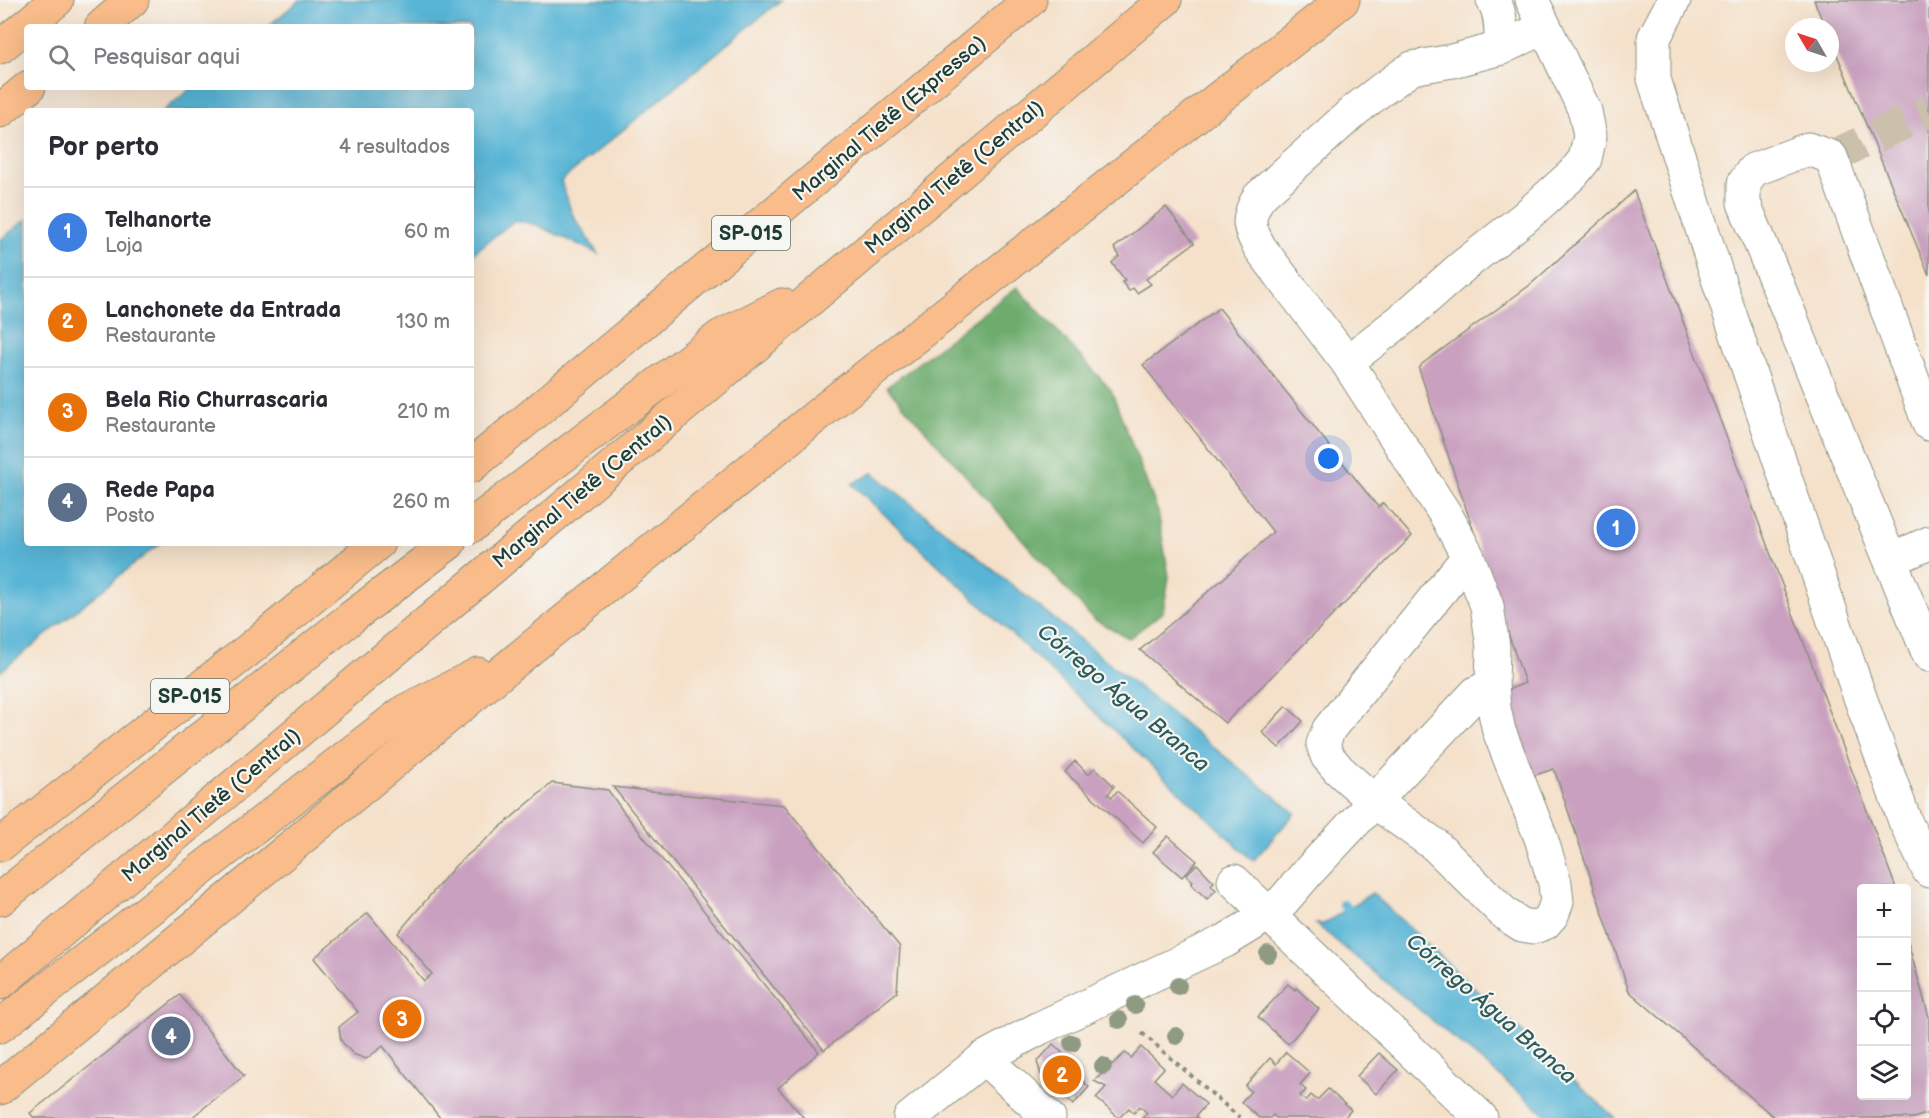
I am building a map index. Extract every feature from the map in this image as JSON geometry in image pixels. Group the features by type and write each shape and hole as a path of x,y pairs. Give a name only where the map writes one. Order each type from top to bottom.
{"highway":[{"path":"28,24 57,0"},
{"path":"104,24 132,0"},
{"name":"Marginal Tietê (Expressa)","path":"474,463 1030,0"},
{"name":"Marginal Tietê (Central)","path":"0,982 1165,0"},
{"path":"0,1088 531,648 836,400 1343,0"},
{"path":"0,47 24,27"},
{"path":"0,111 25,90"},
{"path":"474,524 721,336 832,279"},
{"name":"SP-015","path":"0,845 251,648 374,546"},
{"path":"0,899 352,617 445,546"},
{"path":"0,1026 405,711 531,648"}],"street":[{"path":"1493,0 1500,23 1501,48"},
{"path":"1675,1 1654,38 1653,79 1720,285 1854,678 1905,822 1929,872"},
{"path":"1347,362 1524,218 1573,174 1585,159 1590,136 1585,111 1538,14 1501,48 1452,61 1412,68 1381,90 1301,159 1259,197 1250,212 1250,229 1260,248 1347,362 1447,517 1468,557 1487,606 1493,647 1492,686 1499,731 1541,838 1555,883 1557,902 1552,915 1545,923 1534,927 1522,925 1504,914 1435,845 1375,802 1327,756 1323,744 1329,729 1468,557"},
{"path":"1929,424 1831,157 1808,149 1753,170 1744,183 1744,203 1929,655"},
{"path":"1891,560 1929,543"},
{"path":"909,1118 984,1058 1040,1028 1224,941 1268,914 1283,901 1476,693 1492,686"},
{"path":"1234,881 1481,1118"},
{"path":"984,1058 1049,1118"}],"path":[{"path":"1142,1033 1240,1118"}],"green space":[{"path":"1017,287 1111,390 1158,512 1169,577 1163,612 1129,638 1093,619 887,387"}],"water":[{"path":"300,0 781,0 561,181 572,214 598,254 537,225 515,220 474,254 474,108 167,108 189,90 474,90 474,24 271,24"},
{"path":"24,221 24,546 156,546 0,672 0,240"},
{"path":"873,473 1295,813 1253,861 852,484"},
{"path":"1372,893 1615,1118 1550,1118 1316,924 1324,924"}],"building":[{"path":"1814,0 1929,0 1929,275 1839,60 1839,18 1821,18"},
{"path":"1634,191 1894,884 1857,884 1857,1100 1911,1100 1911,953 1929,1017 1929,1113 1914,1118 1775,1118 1629,991 1554,769 1529,777 1502,692 1525,683 1419,369 1422,364 1530,285"},
{"path":"1166,207 1194,243 1146,279 1151,284 1137,293 1133,288 1129,291 1122,282 1125,280 1112,263 1120,256 1114,248"},
{"path":"1219,308 1378,507 1383,503 1412,536 1225,723 1140,650 1224,578 1273,532 1143,365"},
{"path":"1286,706 1303,721 1279,748 1262,732"},
{"path":"1075,761 1088,774 1095,768 1114,786 1108,794 1112,797 1117,791 1157,827 1143,843 1065,772"},
{"path":"552,783 608,790 625,814 819,1052 778,1088 804,1118 440,1118 383,1046 366,1059 353,1054 341,1041 339,1027 358,1012 314,958 368,913 424,981 432,974 398,933 456,865"},
{"path":"613,787 784,805 900,947 897,992 824,1050"},
{"path":"1168,836 1197,861 1182,877 1153,852"},
{"path":"1197,864 1214,882 1211,885 1216,890 1207,899 1191,884 1193,881 1186,875"},
{"path":"1288,984 1295,990 1296,988 1319,1009 1288,1044 1258,1017"},
{"path":"180,995 244,1076 191,1118 34,1118 30,1113"},
{"path":"1053,1044 1070,1060 1078,1076 1089,1087 1073,1105 1048,1080 1043,1081 1037,1062"},
{"path":"1141,1047 1164,1068 1154,1079 1172,1095 1182,1083 1206,1104 1196,1116 1198,1118 1142,1118 1147,1113 1140,1106 1134,1113 1129,1108 1119,1118 1096,1098 1106,1087 1094,1081 1125,1053 1131,1058"},
{"path":"1286,1052 1310,1073 1300,1085 1306,1090 1300,1096 1306,1101 1311,1095 1317,1100 1328,1089 1351,1110 1344,1118 1276,1118 1273,1115 1270,1118 1259,1118 1241,1102 1251,1091 1245,1086 1270,1058 1276,1064"},
{"path":"1379,1053 1398,1070 1376,1094 1357,1076"}],"waterway":[{"name":"Córrego Água Branca","path":"1343,904 1358,917"}],"tunnel":[{"path":"1831,157 1929,111"}],"place":[{"name":"Telhanorte","path":"1616,528"},
{"name":"Bela Rio Churrascaria","path":"402,1019"},
{"name":"Rede Papa","path":"171,1036"},
{"name":"Lanchonete da Entrada","path":"1062,1075"}]}
